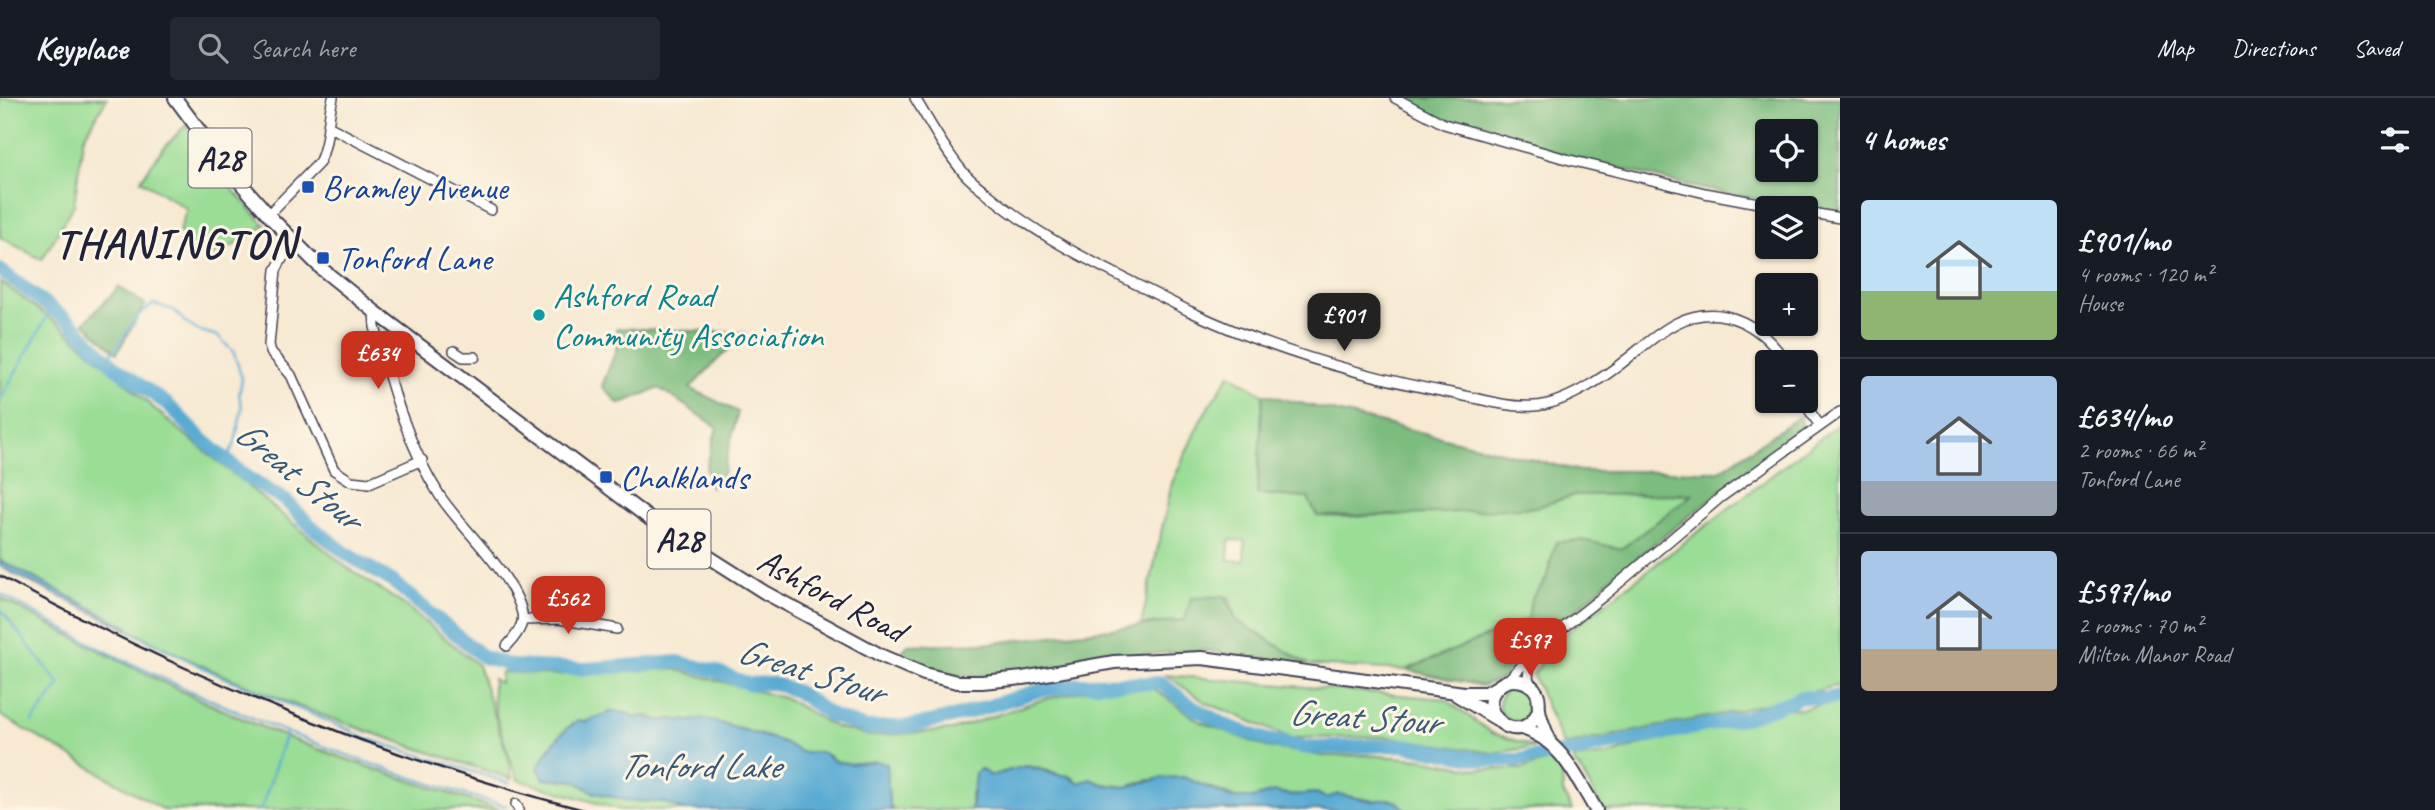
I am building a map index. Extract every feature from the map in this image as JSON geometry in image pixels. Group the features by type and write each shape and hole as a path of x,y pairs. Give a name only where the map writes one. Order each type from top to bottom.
{"highway":[{"name":"A28","path":"175,98 224,164 296,244"},
{"name":"Ashford Road","path":"296,244 374,311 526,424 582,470 696,551 831,629 924,674 947,681 982,682 1023,678 1114,662 1202,658 1479,694 1502,684"},
{"path":"1551,743 1539,710 1538,697 1530,684 1523,681 1502,684 1493,693 1491,706 1496,719 1507,727 1535,732 1551,743 1596,810"},
{"name":"Ashford Road","path":"1447,691 1465,698 1496,719"},
{"path":"1522,728 1533,721 1539,710"}],"street":[{"path":"268,215 319,163 324,153 333,98"},
{"path":"915,98 964,174 1007,210 1061,247 1200,316 1337,366 1407,385 1521,406 1544,405 1574,394 1617,366 1671,325 1691,317 1712,315 1738,320 1768,339 1777,350"},
{"path":"1395,98 1444,124 1570,160 1755,202"},
{"path":"328,126 491,210"},
{"path":"1818,214 1840,218"},
{"path":"296,244 283,257 276,270 269,345 271,352 291,375 334,470 351,481 369,483 422,460"},
{"path":"374,311 375,327 406,428 443,500 507,582 522,611 523,620 508,646"},
{"path":"454,351 463,357 475,357"},
{"path":"1502,684 1566,623 1606,594 1721,497 1840,412"},
{"path":"1811,413 1820,426"},
{"path":"523,620 559,619 598,631 617,629"},
{"path":"1530,684 1528,677 1532,655"}],"green space":[{"path":"0,98 107,98 83,139 74,205 42,260 0,237"},
{"path":"1400,98 1840,98 1840,215 1818,211 1818,196 1755,196 1755,199 1571,157 1445,121"},
{"path":"186,125 225,181 265,225 235,245 203,259 179,231 187,209 141,180 161,151"},
{"path":"0,281 61,326 164,417 345,566 403,604 478,665 510,763 512,779 366,731 258,690 138,635 0,562"},
{"path":"119,287 145,304 117,353 84,323"},
{"path":"616,328 744,333 690,388 738,412 722,477 711,487 706,468 717,427 659,388 619,404 602,386 616,350"},
{"path":"1230,374 1263,394 1257,494 1308,498 1317,516 1344,517 1536,507 1576,495 1694,494 1529,619 1406,670 1309,665 1236,620 1229,597 1186,620 1141,625 1172,483 1201,419","holes":["1229,540 1245,541 1244,561 1228,560"]},
{"path":"1263,394 1580,471 1720,471 1800,416 1804,433 1726,487 1609,580 1521,660 1508,676 1482,686 1406,670 1528,619 1531,599 1546,579 1556,542 1583,540 1621,549 1693,494 1576,495 1536,507 1409,515 1317,516 1308,498 1257,494"},
{"path":"1840,423 1840,685 1728,713 1563,745 1533,675 1556,641"},
{"path":"1225,596 1236,620 1309,665 1203,650 1112,657 1009,675 959,676 937,672 899,655 908,645 993,643 1185,620 1191,598"},
{"path":"0,598 138,670 243,719 334,755 501,810 164,810 0,715"},
{"path":"674,669 787,699 835,727 870,736 952,730 1041,700 1086,690 1150,686 1199,721 1266,747 1323,756 1365,755 1421,759 1475,769 1521,769 1552,760 1562,772 1563,792 1572,810 1406,810 1392,801 1344,796 1326,798 1316,793 1294,795 1274,792 1253,798 1235,798 1210,787 1148,780 1126,787 1078,783 1072,777 1029,767 989,776 981,769 971,793 971,810 892,810 888,799 887,765 876,761 850,764 835,761 826,754 801,752 783,742 726,724 669,719 661,721 646,716 633,718 629,714 590,721 578,720 555,741 538,768 561,779 574,781 593,792 629,801 663,802 684,810 621,810 518,780 494,705 493,679 500,683 501,672 559,675"},
{"path":"1166,675 1445,699 1492,733 1535,747 1492,753 1390,737 1290,738 1205,702"},
{"path":"1516,687 1528,692 1533,704 1528,716 1516,721 1504,716 1499,704 1504,692"},
{"path":"1840,700 1840,810 1603,810 1573,759 1608,755 1788,708 1802,709"}],"water":[{"path":"0,560 128,627 128,630 12,573 0,566"},
{"name":"Tonford Lake","path":"613,711 630,714 633,718 646,716 661,721 703,718 783,742 801,752 821,752 835,761 850,764 876,761 887,764 888,793 892,810 684,810 663,802 629,801 593,792 574,781 544,779 538,768 560,735 579,720 585,722"},
{"path":"1025,766 1067,775 1078,783 1091,779 1105,785 1126,787 1161,778 1184,777 1232,798 1253,798 1274,792 1294,795 1316,793 1326,798 1338,794 1372,801 1388,799 1398,802 1406,810 971,810 975,773 981,769 990,776"}],"waterway":[{"name":"Great Stour","path":"0,270 70,322 115,367 167,404 202,439 248,478 286,501 312,527 348,555 392,581 483,657 513,666 585,669 678,662 715,671 749,684 773,683 798,692 832,716 866,728 911,726 961,715 1037,691 1081,684 1161,683 1194,708 1228,726 1268,740 1310,748 1403,745 1484,760 1519,760 1581,750 1748,717 1802,697 1826,699 1840,696"},
{"path":"107,360 139,315 153,304 174,310 197,330 218,336 234,353 242,379 239,395 242,408 235,443 226,460"},
{"path":"0,400 52,308"},
{"path":"0,594 128,662 266,724 409,777 506,806"},
{"path":"0,609 60,685 32,722"},
{"path":"127,630 216,674 352,731 358,736 509,783"},
{"path":"261,810 286,733"}],"railway":[{"path":"0,576 141,647 285,711 433,765 584,810"}],"place":[{"name":"Bramley Avenue","path":"308,187"},
{"name":"Tonford Lane","path":"323,258"},
{"name":"Ashford Road Community Association","path":"539,315"},
{"name":"Chalklands","path":"606,477"}],"district":[{"name":"THANINGTON","path":"176,242"}]}
